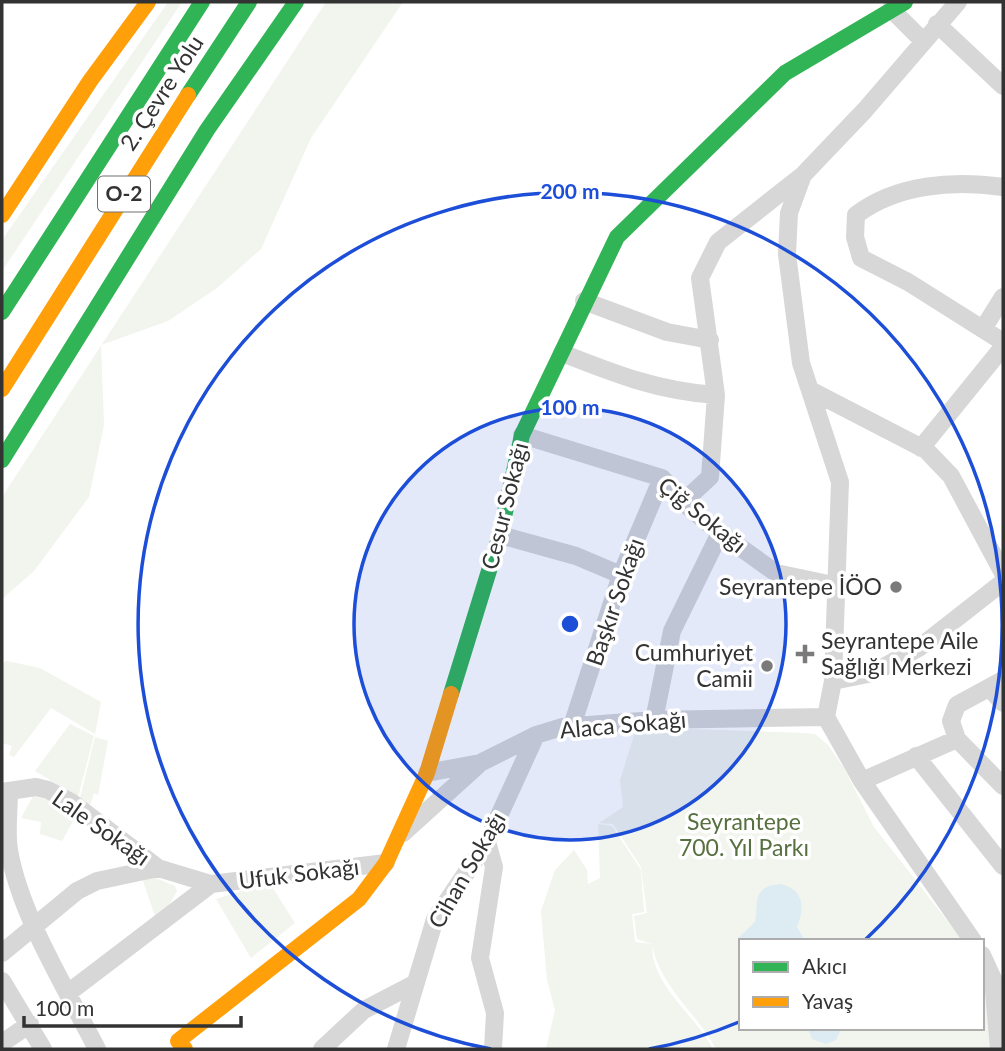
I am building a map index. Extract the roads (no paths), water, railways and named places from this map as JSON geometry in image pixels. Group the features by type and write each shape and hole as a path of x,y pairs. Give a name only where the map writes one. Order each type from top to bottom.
{"main road":[{"path":"2,215 90,81 148,2"},
{"name":"2. Çevre Yolu","path":"2,312 202,2"},
{"name":"2. Çevre Yolu","path":"2,389 162,134 249,2"},
{"path":"2,460 207,130 296,2"},
{"name":"Cesur Sokağı","path":"176,1047 359,899 386,863 427,773 500,535 522,435 617,237 785,73 898,5"}],"street":[{"path":"684,502 710,477 716,395 700,278 718,242 803,175 865,110 958,2"},
{"path":"898,5 923,41"},
{"path":"937,24 1002,83"},
{"path":"803,175 789,212 787,254 801,363 840,482 833,681 826,717 862,781 971,939"},
{"path":"921,447 1003,345 983,329 908,282 861,258 855,237 856,215 874,202 894,193 967,182 1003,187"},
{"path":"983,329 1003,297"},
{"path":"584,301 667,332 710,340"},
{"path":"562,353 622,377 673,392 716,395"},
{"path":"810,390 921,447 951,477 1003,573"},
{"name":"Çiğ Sokağı","path":"522,435 662,478 684,502 720,533 776,573 838,586"},
{"name":"Başkır Sokağı","path":"572,726 621,575 662,478"},
{"path":"654,720 672,631 720,533"},
{"path":"500,535 576,556 621,575"},
{"path":"833,681 873,673 920,647 1003,582"},
{"path":"1003,703 997,685 957,705 951,722 957,739 1003,786"},
{"name":"Alaca Sokağı","path":"427,773 480,764 536,735 572,726 654,720 826,717"},
{"name":"Cihan Sokağı","path":"396,1049 435,919 487,842 536,735"},
{"path":"862,781 957,739"},
{"path":"916,756 1003,866"},
{"path":"398,838 480,764"},
{"name":"Lale Sokağı","path":"5,791 36,787 71,802 158,868"},
{"path":"5,791 9,849 35,929 97,1049"},
{"path":"487,842 494,867 480,958 495,1013 493,1049"},
{"name":"Ufuk Sokağı","path":"158,868 211,884 386,863"},
{"path":"2,953 35,929 45,915 97,881 158,868"},
{"name":"Ufuk Sokağı","path":"68,993 211,884"},
{"path":"984,959 993,979 999,1049"},
{"path":"2,981 43,1049"},
{"path":"322,1049 364,1010 414,984"},
{"path":"2,1043 30,1024"}],"place":[{"name":"Seyrantepe İÖO","path":"896,587"},
{"name":"Seyrantepe Aile Sağlığı Merkezi","path":"805,654"},
{"name":"Cumhuriyet Camii","path":"767,666"}],"park label":[{"name":"Seyrantepe 700. Yıl Parkı","path":"744,835"}]}
